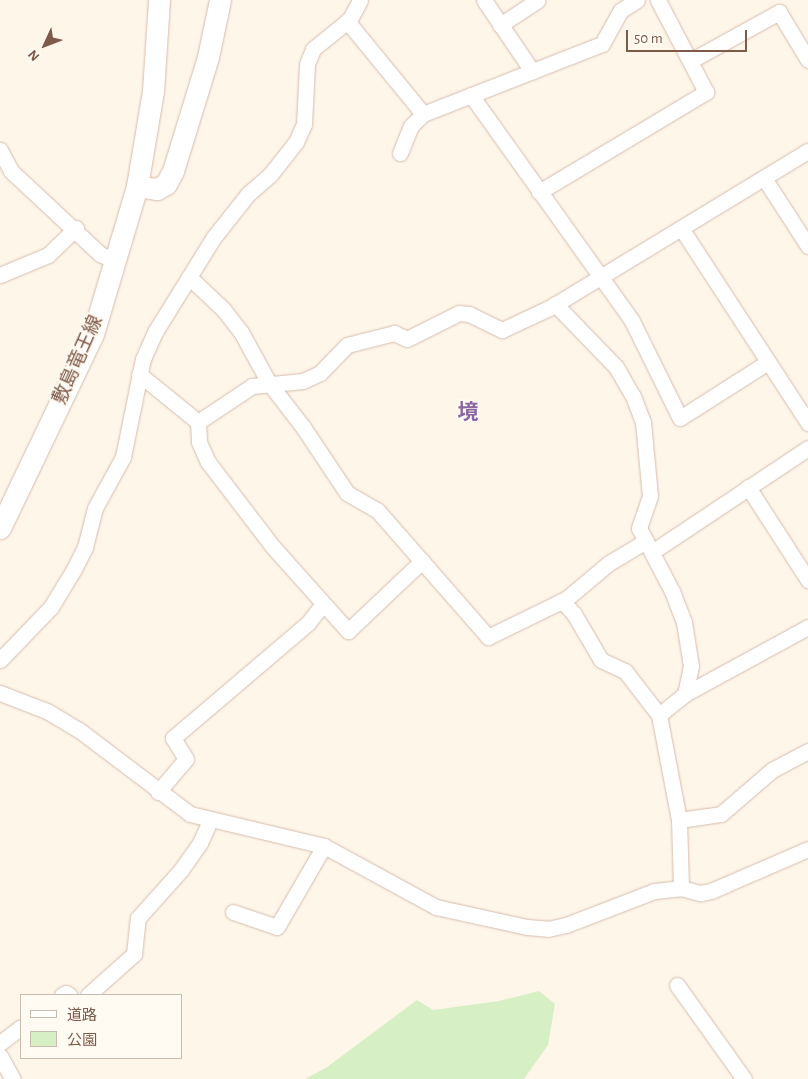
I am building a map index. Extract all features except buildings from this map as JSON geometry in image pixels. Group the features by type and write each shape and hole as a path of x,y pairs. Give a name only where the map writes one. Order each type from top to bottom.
{"main road":[{"name":"敷島竜王線","path":"0,528 93,334 115,261 137,186 153,91 159,0"},
{"path":"137,186 157,189 166,184 173,171 208,58 220,0"}],"street":[{"path":"0,660 51,607 86,546 95,508 123,457 139,374 155,332 214,237 248,194 270,175 296,142 304,124 307,64 313,50 347,22 360,0"},
{"path":"484,0 532,71"},
{"path":"500,25 538,0"},
{"path":"400,153 410,126 423,114 602,44 620,11 637,0"},
{"path":"539,192 706,92 658,0"},
{"path":"690,61 779,12 808,60"},
{"path":"347,22 423,114"},
{"path":"471,95 632,321 680,418 768,362"},
{"path":"0,150 10,171 76,228 100,254 115,261"},
{"path":"198,422 252,386 303,380 320,373 347,345 394,333 407,339 458,313 469,314 502,330 555,304 808,151"},
{"path":"764,178 808,246"},
{"path":"0,275 48,255 76,228"},
{"path":"681,228 808,423"},
{"path":"189,277 224,310 241,332 269,384 303,427 348,493 377,510 488,637 562,601 609,563 649,547 808,448"},
{"path":"555,304 592,339 616,367 633,396 643,422 649,462 650,496 639,528 684,622 690,666 686,694"},
{"path":"139,374 198,422 199,442 208,462 273,547 348,631 422,560"},
{"path":"748,487 808,580"},
{"path":"562,601 574,614 601,660 625,670 658,715 679,820 681,888"},
{"path":"158,792 186,760 173,738 308,623 324,604"},
{"path":"658,715 686,694 808,627"},
{"path":"0,693 47,711 79,730 158,792 190,814 210,821 324,846 436,907 527,927 548,929 566,925 654,891 681,888 700,893 711,891 808,849"},
{"path":"679,820 721,814 772,770 808,751"},
{"path":"89,994 134,954 138,918 181,870 200,843 210,821"},
{"path":"233,912 277,927 324,846"},
{"path":"677,985 744,1079"},
{"path":"0,1043 20,1028"},
{"path":"0,1056 13,1079"}],"green space":[{"path":"539,991 555,1004 548,1045 524,1079 305,1079 327,1067 417,1000 433,1010 499,1001"}],"district":[{"name":"境","path":"468,413"}]}
